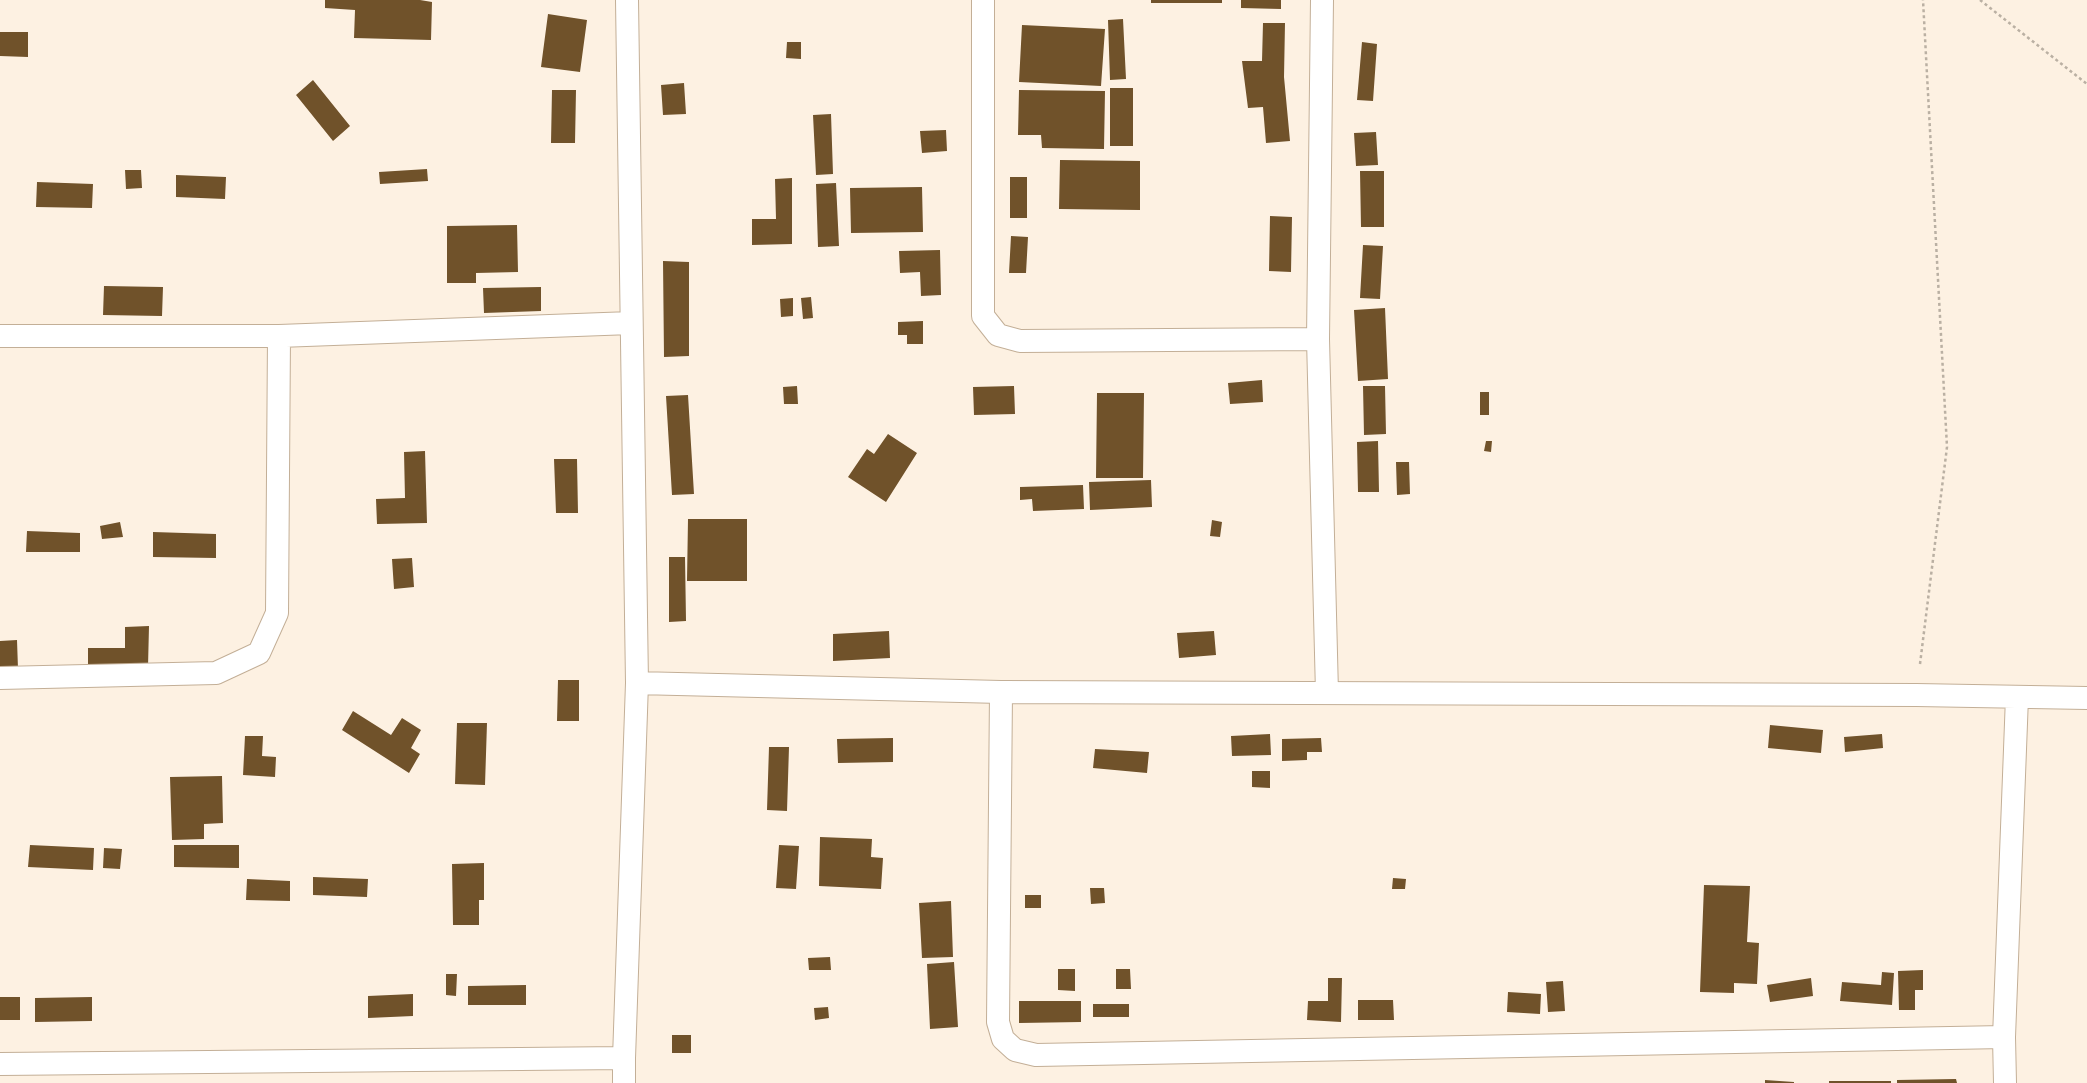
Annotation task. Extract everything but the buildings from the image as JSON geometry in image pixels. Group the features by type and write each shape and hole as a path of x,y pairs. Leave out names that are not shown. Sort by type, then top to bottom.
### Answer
{"street":[{"path":"624,1083 637,683 627,0"},
{"path":"983,0 983,316 998,335 1020,341 1318,339"},
{"path":"1322,0 1318,339 1327,693"},
{"path":"0,336 279,336 631,322"},
{"path":"0,678 216,673 259,653 277,613 279,336"},
{"path":"637,683 1001,692 1916,695 2017,698 2087,698"},
{"path":"1001,692 998,1022 1003,1039 1015,1050 1036,1055 2004,1037"},
{"path":"2005,1083 2004,1037 2017,698"},
{"path":"0,1064 624,1058"}],"path":[{"path":"1916,695 1947,447 1922,0"},
{"path":"1980,0 2087,84"}]}
